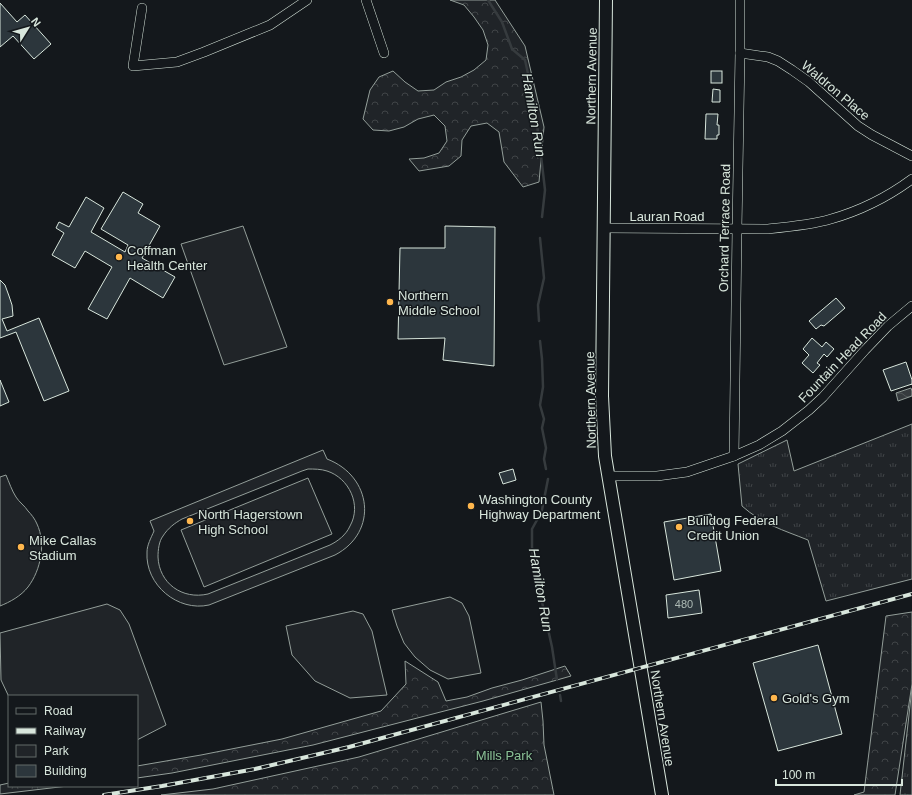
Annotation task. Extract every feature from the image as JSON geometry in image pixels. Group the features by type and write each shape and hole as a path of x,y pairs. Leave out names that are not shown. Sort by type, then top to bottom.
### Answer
{"main road":[{"name":"Northern Avenue","path":"606,0 602,396 605,456 662,795"}],"street":[{"path":"142,8 133,66 177,62 204,52 270,25 307,0"},
{"path":"366,0 384,53"},
{"name":"Orchard Terrace Road","path":"734,456 740,0"},
{"name":"Waldron Place","path":"740,53 768,57 783,64 809,82 858,126 912,156"},
{"name":"Lauran Road","path":"603,228 767,229 789,227 831,219 858,209 884,196 912,179"},
{"name":"Fountain Head Road","path":"608,476 657,476 688,472 734,456 759,445 809,410 823,397 888,326 912,306"}],"green space":[{"path":"450,0 495,0 525,46 544,127 539,182 523,187 504,162 499,132 487,123 471,126 462,140 461,156 449,166 419,171 409,159 424,158 439,153 447,141 445,126 434,115 418,119 404,127 389,131 373,130 363,119 370,90 379,77 393,71 418,91 434,90 446,82 461,77 474,70 486,60 488,45 483,30 464,5"},
{"path":"243,226 287,347 224,365 181,244"},
{"path":"912,424 912,579 826,601 808,540 781,530 757,518 742,506 738,464 787,440 794,471"},
{"path":"323,450 327,459 342,467 353,478 361,491 364,505 364,519 359,533 349,545 335,555 209,605 197,606 175,600 166,594 151,575 147,552 148,544 154,531 150,521","holes":["308,469 325,470 335,475 342,480 351,493 355,510 353,518 348,529 339,540 208,594 198,595 181,592 167,582 159,566 158,557 162,538 174,524 182,519"]},
{"name":"Mike Callas Stadium","path":"6,475 16,497 32,515 36,522 40,531 42,548 39,565 28,587 8,603 0,606 0,477"},
{"path":"308,478 332,534 204,587 181,530"},
{"path":"450,597 462,603 469,616 481,673 448,679 430,670 415,657 404,643 397,626 392,610"},
{"path":"107,604 120,610 129,624 166,725 138,739 138,695 8,695 1,680 0,633"},
{"path":"353,611 363,614 372,631 387,695 350,698 315,681 292,655 286,626"},
{"path":"912,612 912,684 895,795 854,795 864,792 886,616"},
{"path":"405,661 438,682 446,701 467,697 565,666 571,676 483,701 313,745 172,773 138,778 138,766 282,739 381,711 406,684"},
{"path":"912,688 912,795 900,795"},
{"name":"Mills Park","path":"541,702 544,745 554,795 161,795 213,789 359,757"},
{"path":"8,783 8,787 60,787 0,794 0,785"}],"water":[{"path":"911,388 912,396 898,401 896,393"}],"building":[{"path":"0,3 17,22 25,15 51,44 34,59 13,36 0,47"},
{"path":"711,71 722,71 722,83 711,83"},
{"path":"713,89 720,90 720,102 712,102"},
{"path":"706,114 718,114 717,125 719,125 719,135 717,135 717,139 705,139"},
{"name":"Coffman Health Center","path":"123,192 143,204 138,213 160,226 142,258 175,277 163,298 130,278 107,319 88,309 112,267 85,251 75,268 52,255 64,233 56,228 59,222 69,227 86,197 104,208 91,232 125,252 128,245 101,229"},
{"path":"445,226 495,227 494,366 443,360 445,338 398,339 400,248 445,248"},
{"path":"0,280 5,285 12,305 13,316 2,319 7,331 39,318 69,391 44,401 16,332 0,338"},
{"path":"836,298 845,308 824,326 821,325 816,329 809,321"},
{"path":"812,338 822,347 826,342 834,349 827,357 824,354 817,363 820,365 813,373 802,363 809,355 803,349"},
{"path":"906,362 912,384 891,391 883,370"},
{"path":"0,380 9,402 0,406"},
{"path":"513,469 516,480 503,484 499,473"},
{"path":"711,514 721,571 674,580 664,522"},
{"path":"699,590 702,613 668,618 666,595"},
{"path":"818,645 842,734 778,751 753,663"}],"waterway":[{"name":"Hamilton Run","path":"488,0 502,22 512,49 525,60 534,101 545,190 542,217"},
{"name":"Hamilton Run","path":"539,321 538,305 544,278 540,238"},
{"name":"Hamilton Run","path":"540,341 543,387 540,405 544,419 542,428 546,448 544,459 546,469"},
{"name":"Hamilton Run","path":"548,479 542,510 532,529 532,547 534,566 552,647 557,680"},
{"name":"Hamilton Run","path":"560,695 561,701"}],"railway":[{"path":"104,795 255,769 349,747 912,594"}],"place":[{"name":"Coffman Health Center","path":"119,257"},
{"name":"Northern Middle School","path":"390,302"},
{"name":"Washington County Highway Department","path":"471,506"},
{"name":"North Hagerstown High School","path":"190,521"},
{"name":"Bulldog Federal Credit Union","path":"679,527"},
{"name":"Mike Callas Stadium","path":"21,547"},
{"name":"Gold's Gym","path":"774,698"}]}
